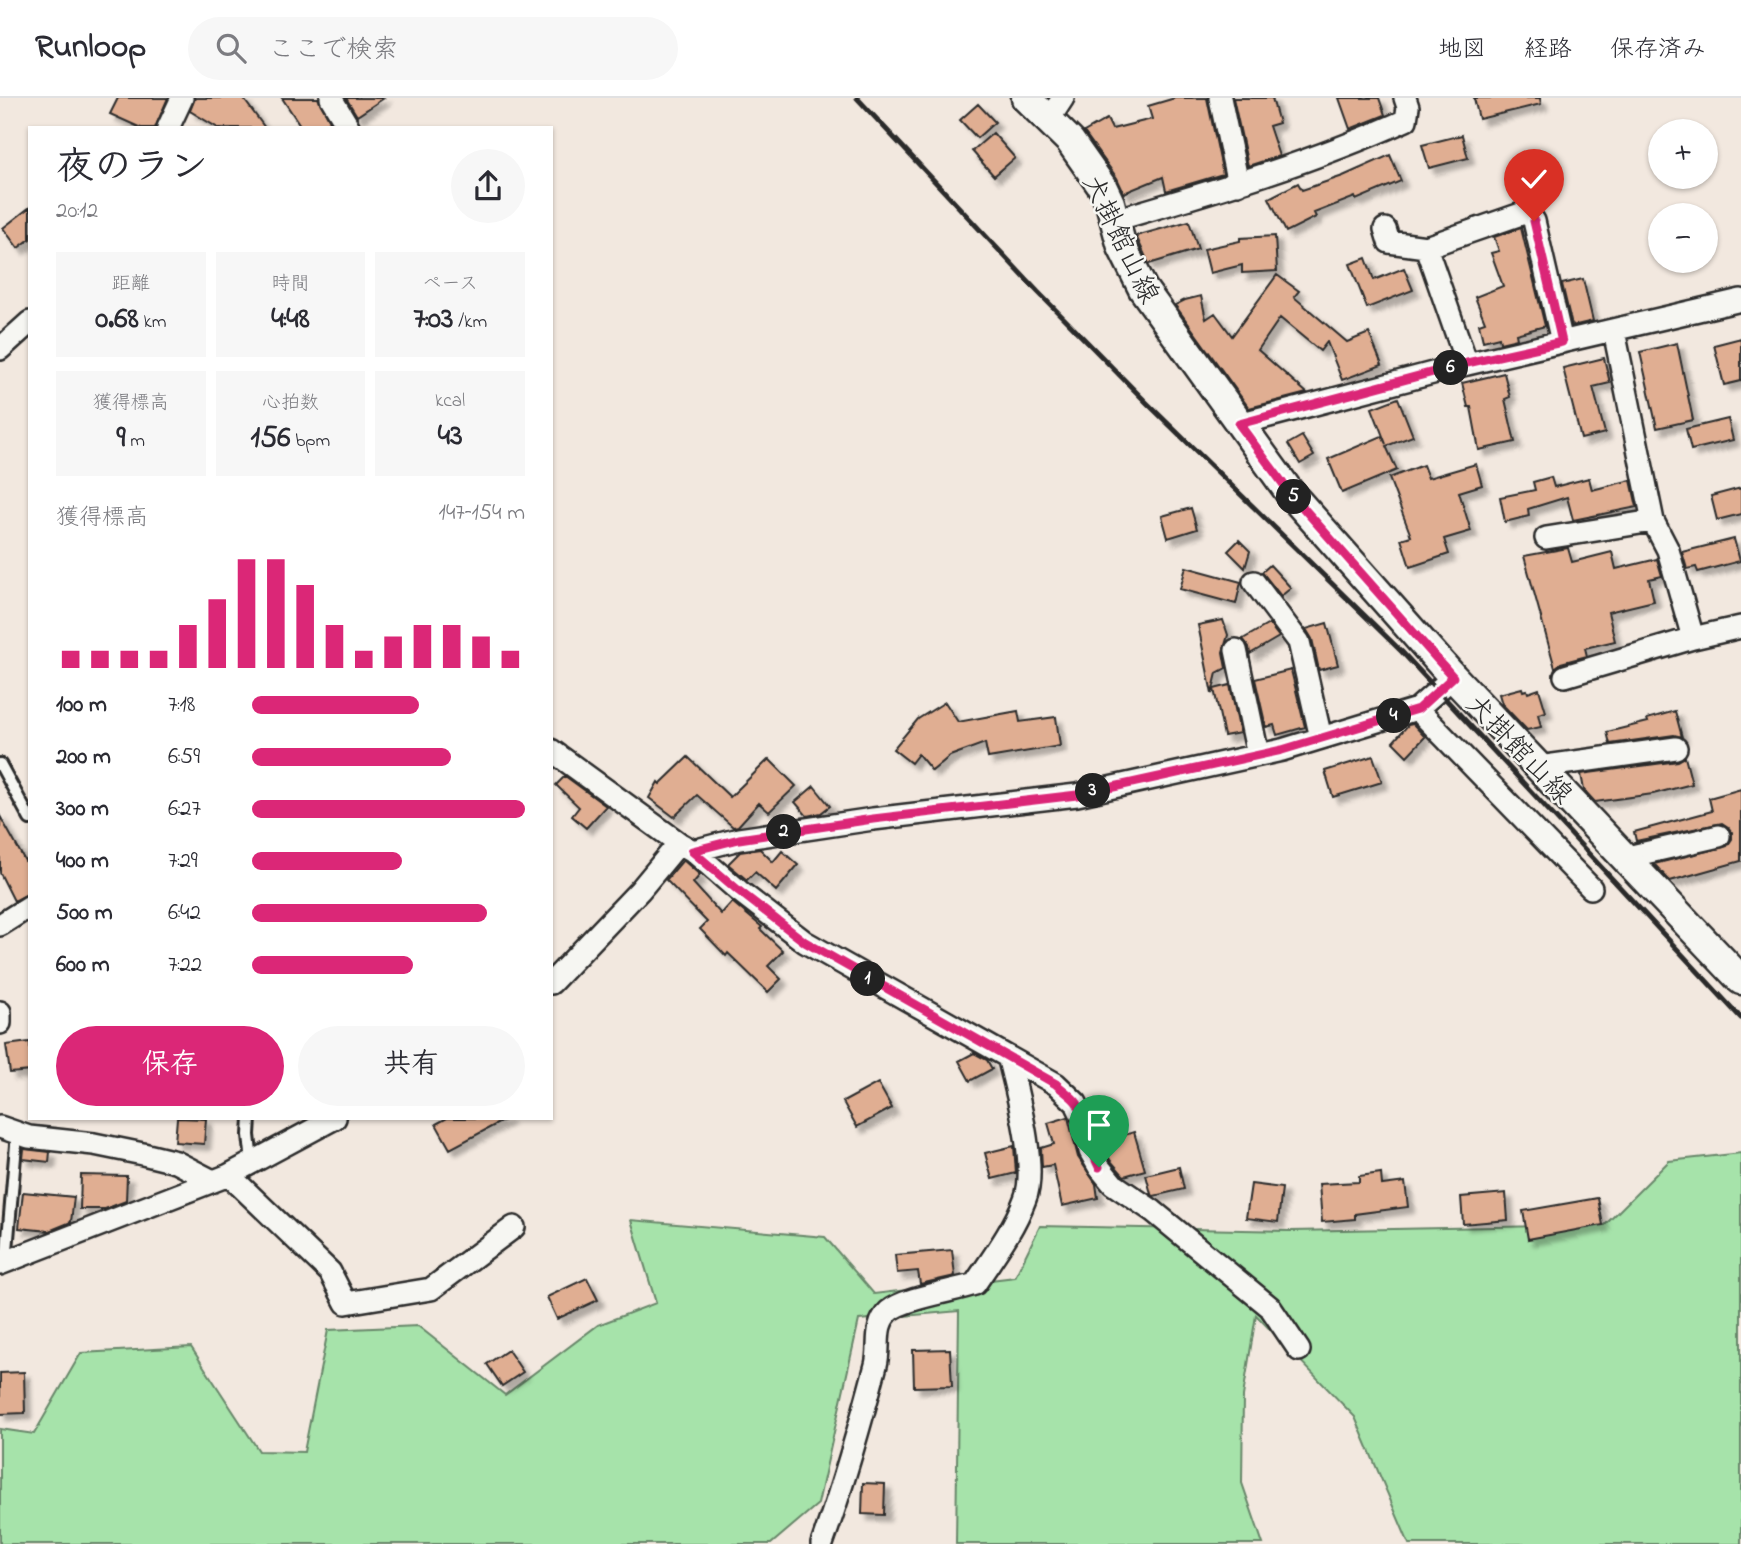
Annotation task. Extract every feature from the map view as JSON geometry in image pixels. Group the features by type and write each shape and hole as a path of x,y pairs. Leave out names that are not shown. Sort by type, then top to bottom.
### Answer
{"main road":[{"name":"犬掛館山線","path":"1026,98 1056,110 1070,141 1103,188 1122,247 1143,289 1290,493 1453,677 1741,980"}],"street":[{"path":"169,126 182,98"},
{"path":"331,98 348,126"},
{"path":"1220,98 1238,184"},
{"path":"1115,220 1238,184 1329,153 1406,120 1408,107 1405,98"},
{"path":"1385,229 1389,242 1426,247 1521,214 1530,214 1534,221 1562,342"},
{"path":"1426,247 1467,363"},
{"path":"1239,424 1467,363 1741,300"},
{"path":"0,349 28,324"},
{"path":"1614,331 1653,521 1668,550 1693,638"},
{"path":"1546,538 1653,521"},
{"path":"1254,582 1299,642 1321,738"},
{"path":"1565,676 1693,638 1741,627"},
{"path":"1236,650 1258,755"},
{"path":"553,981 640,890 686,847 873,819 1077,795 1258,755 1418,709 1453,677"},
{"path":"1418,709 1591,888"},
{"path":"1539,767 1676,748"},
{"path":"553,751 686,847 805,942 1009,1060 1056,1084 1076,1103 1084,1120 1090,1151 1113,1184 1153,1211 1270,1307 1299,1350"},
{"path":"1623,858 1719,836"},
{"path":"0,925 28,907"},
{"path":"0,1012 0,1023"},
{"path":"822,1544 850,1465 879,1354 878,1329 889,1311 903,1303 975,1284 1026,1198 1030,1175 1019,1101 1009,1060"},
{"path":"3,1263 221,1178 331,1120"},
{"path":"8,1130 29,1137 94,1144 143,1154 221,1178 330,1272 346,1303 431,1289 514,1227"}],"lane":[{"path":"0,764 28,815"},
{"path":"250,1120 252,1162"},
{"path":"3,1263 8,1130"}],"green space":[{"path":"1741,1153 1741,1544 1409,1544 1355,1417 1256,1315 1243,1396 1242,1483 1263,1544 956,1544 959,1311 859,1320 818,1504 771,1544 0,1544 0,1429 34,1434 81,1353 191,1347 259,1451 304,1452 328,1330 418,1326 505,1395 598,1325 656,1303 631,1220 825,1237 874,1294 1015,1277 1040,1226 1291,1231 1605,1225 1669,1161"}],"building":[{"path":"118,98 168,98 156,126 137,126 110,114"},
{"path":"195,98 243,98 264,126 215,126 190,111"},
{"path":"282,98 318,98 330,121 323,126 301,126"},
{"path":"346,98 384,98 357,116"},
{"path":"1175,98 1207,98 1223,174 1166,191 1163,177 1124,193 1117,178 1084,132 1107,119 1112,129 1152,119 1148,106"},
{"path":"1233,98 1272,98 1279,123 1269,126 1279,156 1248,166"},
{"path":"1339,98 1379,98 1385,115 1350,129"},
{"path":"1474,98 1540,98 1541,104 1479,119"},
{"path":"978,104 995,122 977,138 960,120"},
{"path":"993,133 1015,158 994,176 972,151"},
{"path":"1462,135 1468,158 1429,168 1422,145"},
{"path":"1390,155 1401,181 1356,200 1355,197 1314,213 1316,217 1286,232 1269,198 1298,183 1302,190 1343,176"},
{"path":"1536,160 1544,186 1513,195 1506,169"},
{"path":"28,209 28,240 18,248 3,228"},
{"path":"1189,221 1198,249 1149,264 1136,236"},
{"path":"1521,228 1545,326 1516,334 1517,339 1500,343 1499,337 1483,341 1479,324 1485,322 1475,297 1503,286 1491,253 1499,251 1494,237"},
{"path":"1275,236 1277,271 1242,273 1242,265 1210,273 1204,249 1240,241 1240,238"},
{"path":"1366,258 1374,280 1404,268 1413,290 1367,308 1350,264"},
{"path":"1277,275 1299,291 1294,297 1347,342 1369,333 1382,365 1342,380 1327,342 1320,351 1280,318 1258,350 1307,393 1249,408 1175,305 1201,296 1206,319 1215,313 1232,336"},
{"path":"1583,279 1593,321 1572,326 1562,284"},
{"path":"1741,338 1741,381 1724,385 1714,345"},
{"path":"1677,343 1693,420 1657,428 1640,352"},
{"path":"1604,358 1610,383 1593,387 1605,433 1581,439 1563,368"},
{"path":"1504,373 1510,397 1505,399 1515,442 1479,450 1471,407 1468,407 1462,383"},
{"path":"1398,398 1413,436 1386,446 1397,470 1342,493 1328,459 1382,436 1386,444 1372,408"},
{"path":"1728,419 1733,440 1691,450 1686,429"},
{"path":"1302,436 1314,456 1300,464 1288,444"},
{"path":"1476,464 1482,485 1459,492 1471,531 1444,539 1449,554 1410,567 1401,539 1411,536 1389,478 1423,465 1428,478"},
{"path":"1551,477 1554,487 1589,478 1592,490 1631,480 1637,507 1573,520 1567,497 1528,509 1529,516 1505,522 1500,497 1535,490 1533,482"},
{"path":"1741,488 1741,514 1717,520 1711,496"},
{"path":"1191,508 1197,529 1168,538 1162,516"},
{"path":"1734,539 1740,561 1698,572 1696,567 1687,569 1682,552"},
{"path":"1239,540 1250,551 1245,568 1228,551"},
{"path":"1568,548 1572,562 1612,552 1616,569 1657,559 1662,576 1649,579 1654,601 1608,612 1615,641 1585,648 1587,656 1561,663 1555,668 1524,556"},
{"path":"1270,565 1291,588 1281,596 1262,572"},
{"path":"1186,567 1241,582 1236,604 1180,589"},
{"path":"1223,620 1228,635 1223,652 1226,668 1217,673 1212,694 1198,625"},
{"path":"1327,623 1338,665 1319,670 1312,639 1306,629"},
{"path":"1269,624 1279,637 1250,654 1243,639"},
{"path":"1291,670 1305,727 1277,735 1274,725 1266,727 1255,679"},
{"path":"1230,685 1240,733 1224,736 1214,689"},
{"path":"1522,688 1528,693 1539,689 1546,712 1538,714 1541,727 1527,730 1502,704 1499,694"},
{"path":"945,702 958,722 1018,711 1020,722 1056,717 1060,746 988,758 985,743 950,756 932,771 918,754 911,763 893,749 918,719"},
{"path":"1675,711 1682,737 1674,735 1610,744 1607,732 1648,722 1647,719"},
{"path":"1413,724 1425,737 1407,756 1393,742 1408,725"},
{"path":"1373,756 1382,782 1333,797 1325,771"},
{"path":"688,757 730,797 769,759 796,786 769,812 759,803 738,826 733,827 697,795 674,817 649,798 658,782 660,784"},
{"path":"1685,757 1692,784 1653,794 1595,802 1584,790 1581,774 1678,761"},
{"path":"565,776 606,806 586,828 572,816 579,807 556,785"},
{"path":"814,786 830,806 821,813 807,816 795,802"},
{"path":"1741,789 1741,861 1670,881 1654,864 1727,846 1732,839 1732,832 1722,823 1636,841 1634,832 1712,811 1709,798"},
{"path":"0,816 25,861 28,860 28,894 14,901 0,873"},
{"path":"760,849 773,862 782,851 798,865 776,891 755,872 747,880 728,864 740,852"},
{"path":"683,860 700,875 693,883 721,914 732,902 762,927 760,929 783,951 768,966 781,979 768,992 728,953 726,956 700,929 707,922 666,880"},
{"path":"28,1042 28,1071 10,1073 6,1045"},
{"path":"974,1053 987,1060 992,1069 970,1081 959,1061"},
{"path":"878,1083 892,1108 857,1127 843,1102"},
{"path":"1068,1117 1078,1157 1096,1184 1098,1198 1062,1206 1053,1165 1042,1167 1041,1148 1054,1144 1048,1123"},
{"path":"177,1120 206,1120 204,1144 175,1142"},
{"path":"443,1120 504,1120 450,1149 436,1124"},
{"path":"1134,1132 1145,1170 1124,1176 1110,1160 1102,1142"},
{"path":"1014,1146 1016,1173 992,1179 985,1153"},
{"path":"24,1149 50,1152 49,1162 23,1159"},
{"path":"1179,1167 1184,1189 1154,1196 1151,1194 1146,1175"},
{"path":"1381,1173 1382,1185 1405,1182 1408,1207 1355,1214 1355,1219 1322,1222 1319,1184 1359,1182 1359,1176"},
{"path":"81,1175 127,1176 126,1201 105,1209 80,1209"},
{"path":"1251,1184 1282,1188 1278,1222 1246,1218"},
{"path":"23,1192 74,1197 71,1222 49,1231 19,1228"},
{"path":"1506,1193 1508,1220 1463,1224 1461,1197"},
{"path":"1598,1198 1603,1225 1528,1239 1523,1211"},
{"path":"952,1250 955,1276 920,1284 918,1271 897,1273 895,1255"},
{"path":"587,1278 598,1300 557,1319 547,1297"},
{"path":"950,1349 952,1386 914,1387 913,1350"},
{"path":"508,1350 523,1372 502,1386 487,1364"},
{"path":"24,1372 25,1413 0,1414 0,1373"},
{"path":"863,1483 885,1484 884,1515 862,1514"}],"railway":[{"path":"857,98 1038,292 1147,403 1402,652 1741,1018"}],"route":[{"path":"1099,1167 1090,1151 1084,1120 1076,1103 1056,1084 1009,1060 805,942 692,851 739,839 873,819 1077,795 1282,750 1418,709 1453,677 1290,493 1239,424 1467,363 1562,342 1534,221"}]}
